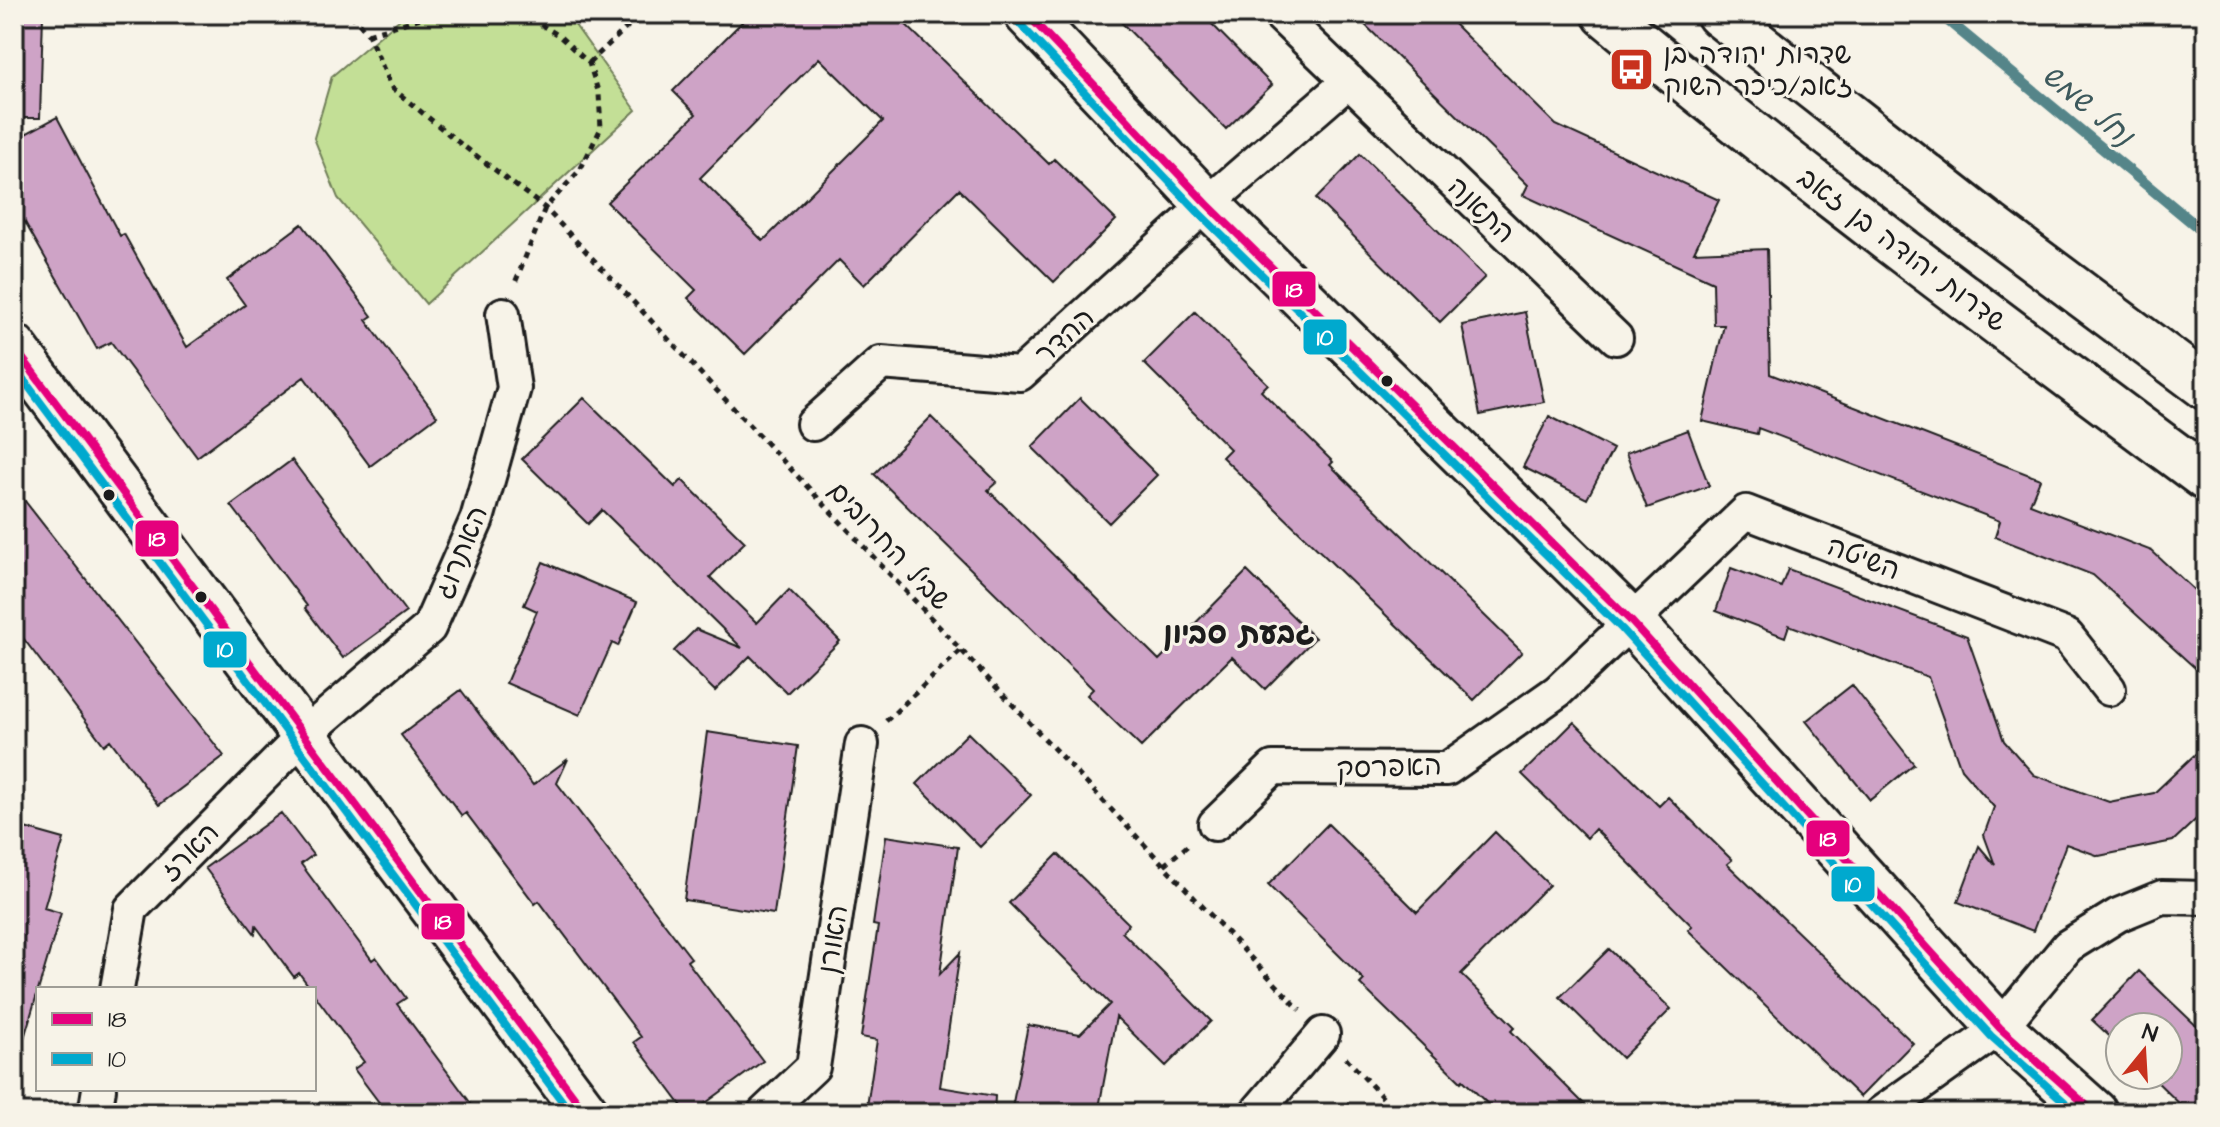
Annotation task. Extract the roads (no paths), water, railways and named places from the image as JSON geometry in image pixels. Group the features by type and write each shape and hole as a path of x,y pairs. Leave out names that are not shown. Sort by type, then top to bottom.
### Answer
{"street":[{"path":"1027,14 1207,204 1631,621 2000,1028 2095,1113"},
{"name":"התאנה","path":"1279,14 1616,338"},
{"name":"שדרות יהודה בן זאב","path":"1605,14 1703,96 1946,284 2206,478"},
{"path":"1719,14 1977,216 2206,387"},
{"path":"1207,204 1349,81"},
{"name":"ההדר","path":"813,424 881,363 1020,374 1207,204"},
{"name":"האתרוג","path":"304,735 429,628 477,519 514,388 503,314"},
{"path":"14,347 586,1113"},
{"name":"השיטה","path":"1631,621 1746,512 2067,636 2109,689"},
{"name":"האפרסק","path":"1215,824 1273,768 1447,769 1558,691 1631,621"},
{"name":"הארז","path":"117,987 131,909 304,735"},
{"name":"האורן","path":"764,1113 813,1067 862,744"},
{"path":"1881,1113 2000,1028 2068,946 2118,915 2162,897 2206,898"},
{"path":"1256,1113 1323,1034"},
{"path":"95,1113 99,1091"}],"waterway":[{"name":"נחל שמש","path":"1940,14 2206,234"}],"place":[{"name":"שדרות יהודה בן זאב/כיכר השוק","path":"1632,69"}],"district":[{"name":"גבעת סביון","path":"1239,633"}]}
